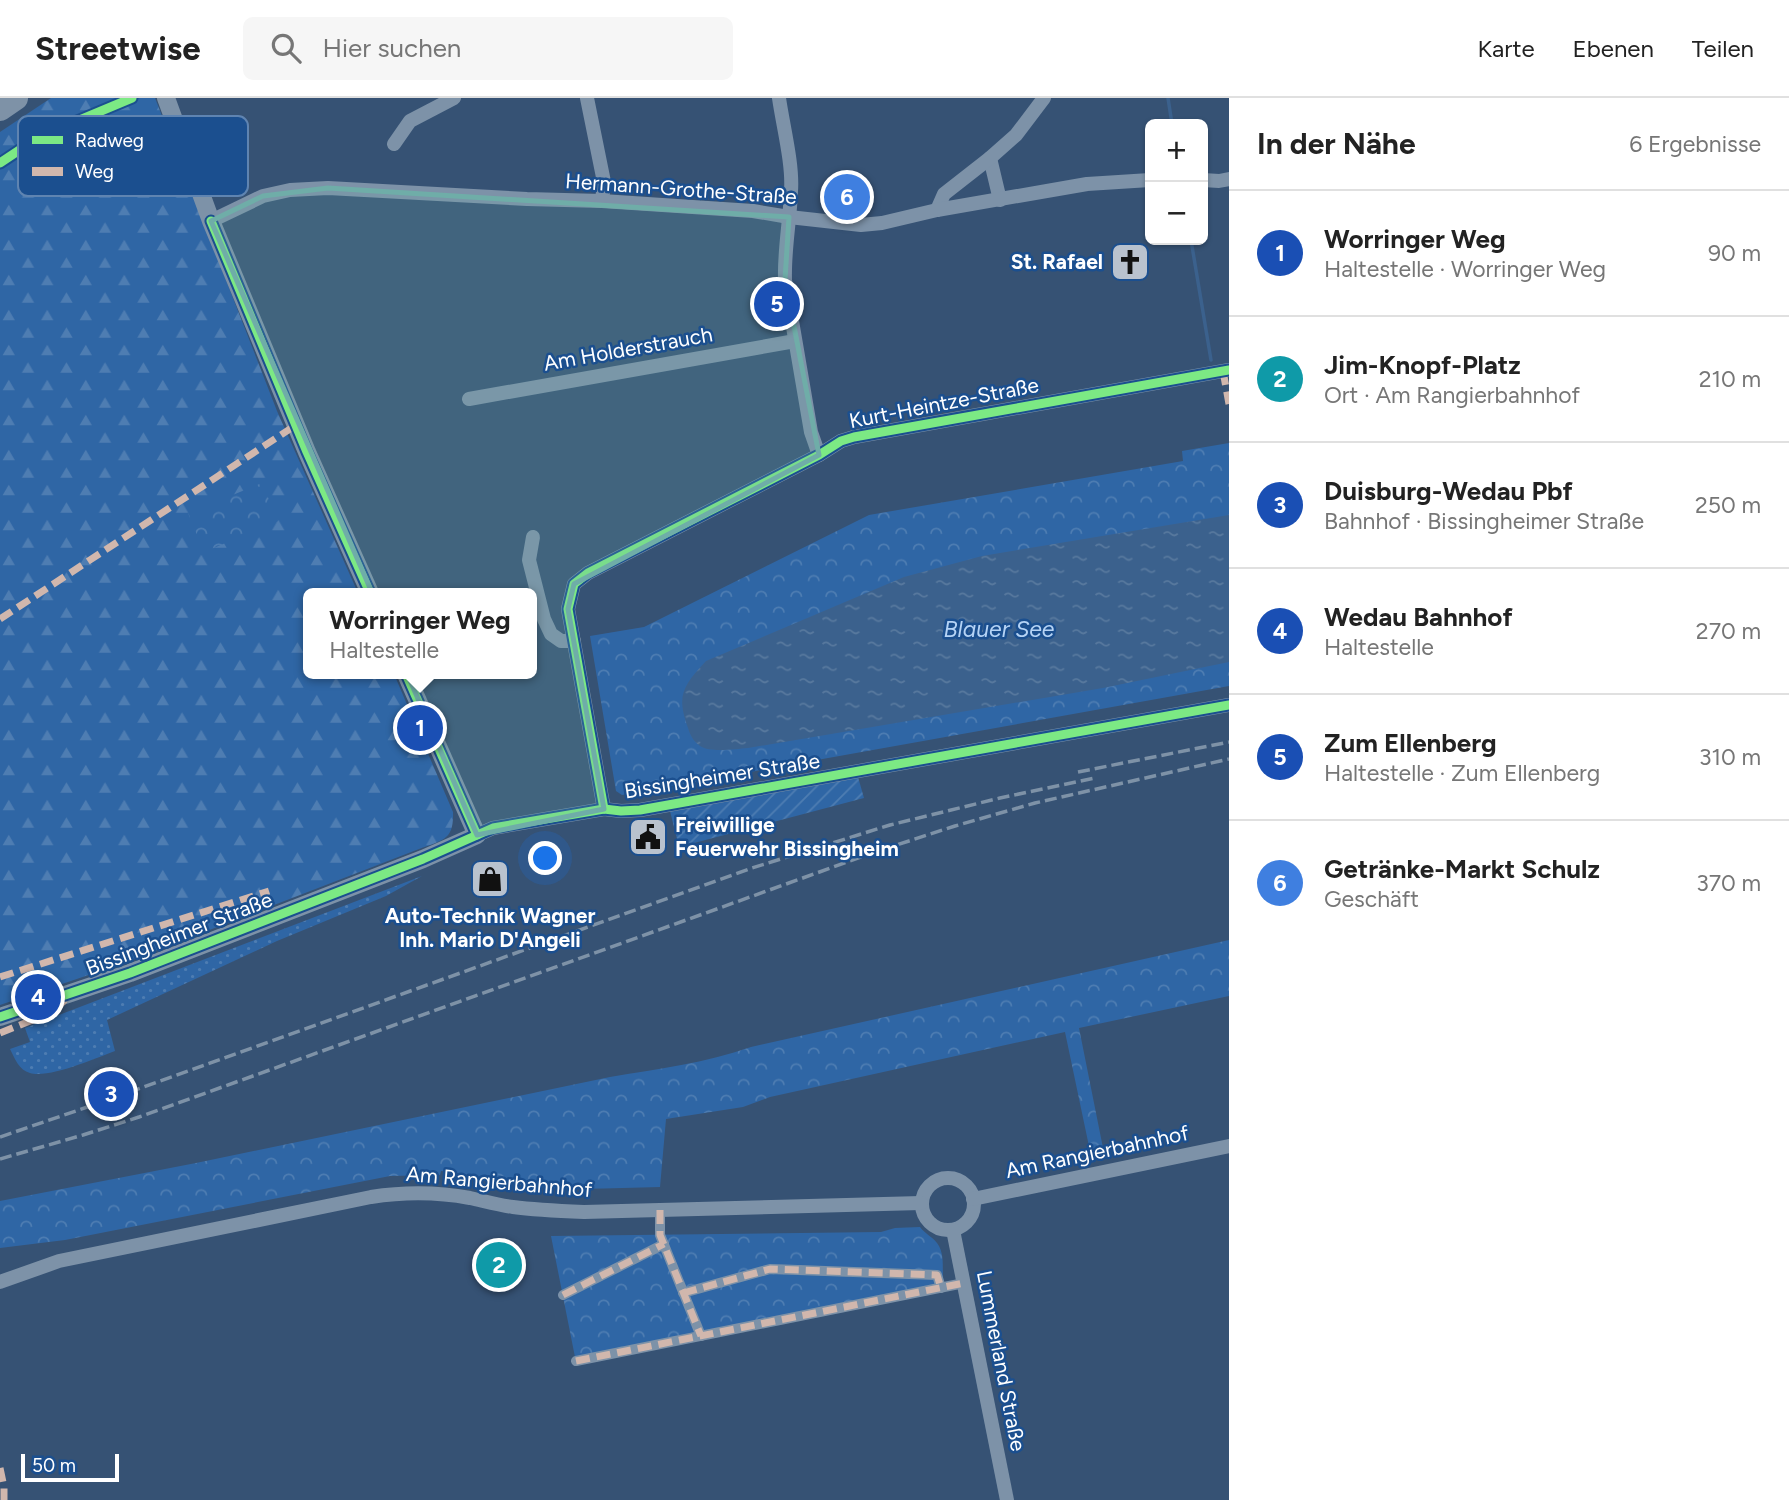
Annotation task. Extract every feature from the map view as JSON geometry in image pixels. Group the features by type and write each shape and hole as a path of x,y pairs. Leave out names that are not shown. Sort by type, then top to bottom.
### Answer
{"highway":[{"path":"0,109 16,98"}],"street":[{"path":"166,98 173,116"},
{"path":"394,144 410,121 454,98"},
{"path":"587,98 604,183 602,201"},
{"path":"779,98 792,189 784,259 785,280 811,432 820,455"},
{"path":"937,210 944,194 1016,135 1044,98"},
{"path":"990,158 1000,200"},
{"path":"1208,180 1229,179"},
{"name":"Hermann-Grothe-Straße","path":"211,220 264,196 300,189 341,189 753,211 861,225 1087,184 1145,180"},
{"path":"202,196 307,452 368,588"},
{"name":"Am Holderstrauch","path":"469,399 795,341"},
{"name":"Kurt-Heintze-Straße","path":"574,641 568,609 574,584 588,573 820,455 841,441 1229,370"},
{"path":"533,537 529,560 536,588"},
{"path":"537,591 551,634 561,640 574,641 604,809"},
{"path":"408,679 477,835"},
{"name":"Bissingheimer Straße","path":"0,1017 142,968 423,859 493,828 604,809 640,810 1229,705"},
{"name":"Am Rangierbahnhof","path":"973,1199 1229,1146"},
{"path":"942,1179 962,1182 973,1199 970,1219 960,1228 940,1230 924,1217 921,1203 925,1190 942,1179"},
{"name":"Am Rangierbahnhof","path":"0,1282 59,1261 397,1193 467,1197 509,1207 584,1212 921,1203"},
{"path":"660,1210 660,1235 701,1336"},
{"name":"Lummerland Straße","path":"953,1230 1007,1500"},
{"path":"563,1295 664,1244"},
{"path":"683,1293 770,1269 937,1275 941,1288"},
{"path":"576,1361 964,1283"}],"highlighted area":[{"path":"328,188 789,217 785,280 819,455 574,584 568,609 604,809 477,835 211,221 263,196"}],"green space":[{"path":"51,98 155,98 162,116 24,116"},
{"path":"18,120 18,196 193,196 277,411 356,588 303,588 303,679 396,679 453,812 453,822 449,834 434,844 124,963 0,1005 0,132"},
{"path":"1229,443 1229,686 622,795 616,791 590,636 644,627 869,515 1183,461 1182,451"},
{"path":"262,483 278,521 204,552 188,513"},
{"path":"858,777 864,798 679,847 670,811"},
{"path":"422,876 386,896 277,941 107,1020 115,1051 72,1067 38,1074 23,1069 10,1049 30,1042 25,1028"},
{"path":"1229,940 1229,996 1079,1028 1103,1148 1090,1151 1065,1032 770,1097 743,1107 666,1119 660,1187 544,1188 441,1171 440,1175 390,1176 65,1240 0,1248 0,1201 699,1061"},
{"path":"920,1227 940,1248 944,1283 575,1357 551,1236 881,1232 895,1228"}],"water":[{"name":"Blauer See","path":"1229,515 1229,662 1103,688 748,748 705,748 696,742 690,733 684,717 682,699 687,684 706,661 904,577 982,556"}],"waterway":[{"path":"1168,98 1171,119"},
{"path":"1192,245 1211,360"}],"railway":[{"path":"1078,772 1229,742"},
{"path":"0,1159 139,1117 875,852 1035,803 1229,759"},
{"path":"0,1137 752,868 890,825 1095,778"}],"marked path":[{"path":"1223,371 1229,404"},
{"path":"0,619 296,425"},
{"path":"0,977 269,891"},
{"path":"0,1033 52,1012 65,1000"},
{"path":"660,1210 660,1235 701,1336"},
{"path":"563,1295 664,1244"},
{"path":"683,1293 770,1269 937,1275 941,1288"},
{"path":"576,1361 964,1283"},
{"path":"0,1468 4,1500"}],"cycle path":[{"path":"89,116 132,98"},
{"path":"0,163 18,151"},
{"path":"211,221 307,452 368,588"},
{"path":"604,809 568,609 574,584 588,573 819,455 841,441 1229,370"},
{"path":"408,679 477,835"},
{"path":"0,1017 130,973 423,859 493,828 604,809 640,810 1229,705"}],"place":[{"name":"Getränke-Markt Schulz","path":"847,197"},
{"name":"St. Rafael","path":"1130,262"},
{"name":"Zum Ellenberg","path":"777,304"},
{"name":"Worringer Weg","path":"420,728"},
{"name":"Freiwillige Feuerwehr Bissingheim","path":"648,837"},
{"name":"Auto-Technik Wagner Inh. Mario D'Angeli","path":"490,879"},
{"name":"Wedau Bahnhof","path":"38,997"},
{"name":"Duisburg-Wedau Pbf","path":"111,1094"},
{"name":"Jim-Knopf-Platz","path":"499,1265"}]}
